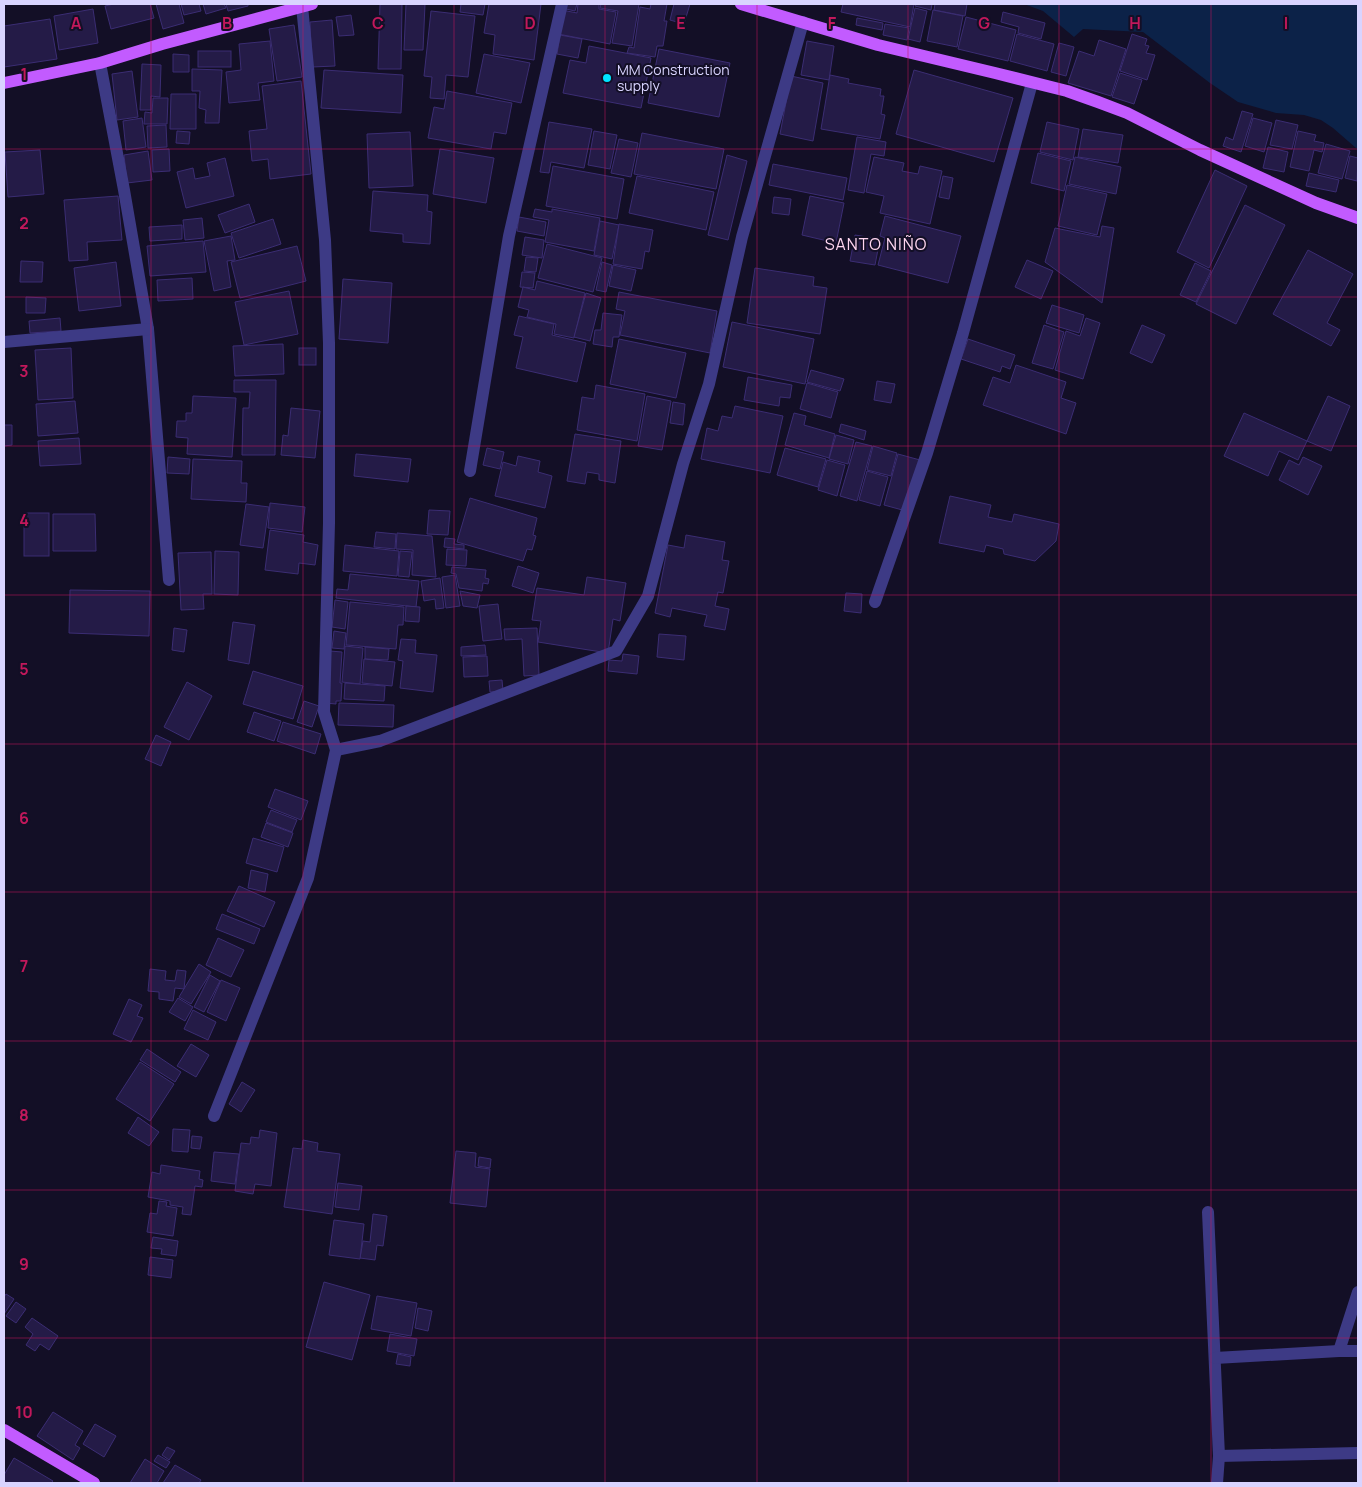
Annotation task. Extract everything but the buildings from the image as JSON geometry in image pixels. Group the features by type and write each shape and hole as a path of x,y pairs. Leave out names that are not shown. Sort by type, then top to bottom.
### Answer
{"main road":[{"path":"741,4 878,46 1067,92 1127,113 1200,150 1316,203 1358,218"},
{"path":"4,83 100,63 162,44 307,5"},
{"path":"4,1430 94,1483"}],"street":[{"path":"470,471 509,236 562,4"},
{"path":"214,1116 308,878 336,750 324,712 329,343 325,240 307,5"},
{"path":"336,750 380,741 616,651 648,596 683,464 709,384 742,237 803,22"},
{"path":"100,63 128,208 148,329 169,580"},
{"path":"875,602 933,435 1032,83"},
{"path":"4,342 148,329"},
{"path":"1208,1212 1219,1456 1217,1483"},
{"path":"1339,1350 1358,1292"},
{"path":"1215,1358 1339,1350 1358,1351"},
{"path":"1219,1456 1358,1453"}],"water":[{"path":"1024,4 1358,4 1358,148 1321,120 1304,115 1276,113 1238,102 1143,32 1083,29 1074,37 1043,11"}],"place":[{"name":"MM Construction supply","path":"607,78"}],"district":[{"name":"SANTO NIÑO","path":"876,244"}]}
